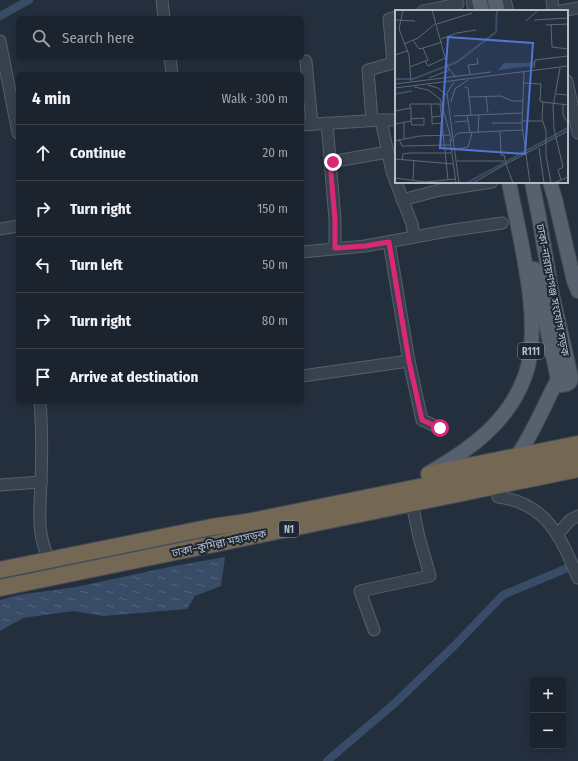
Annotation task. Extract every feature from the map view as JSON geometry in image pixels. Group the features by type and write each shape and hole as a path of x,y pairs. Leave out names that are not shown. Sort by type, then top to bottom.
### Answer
{"highway":[{"path":"212,527 251,512 578,444"},
{"name":"ঢাকা–কুমিল্লা মহাসড়ক","path":"0,570 578,455"},
{"name":"ঢাকা–কুমিল্লা মহাসড়ক","path":"0,588 578,469"},
{"path":"220,543 279,540 578,480"}],"main road":[{"path":"479,0 482,10"},
{"path":"495,0 498,10"},
{"name":"R111","path":"424,475 464,452 494,426 514,400 526,376 531,346 531,313 526,266 509,183"},
{"name":"ঢাকা-নারায়ণগঞ্জ সংযোগ সড়ক","path":"517,183 524,221 560,360 571,377 570,382 561,385 558,379 531,435 517,456"},
{"name":"ঢাকা-নারায়ণগঞ্জ সংযোগ সড়ক","path":"532,183 552,294 560,360"},
{"path":"550,183 574,281 578,291"},
{"name":"R111","path":"560,360 578,375"}],"street":[{"path":"162,0 164,16"},
{"path":"472,0 474,10"},
{"path":"506,0 508,10"},
{"path":"552,0 554,10"},
{"path":"428,10 458,4"},
{"path":"567,10 578,8"},
{"path":"395,17 390,19 393,63 368,70 377,120 388,152 395,180"},
{"path":"0,41 16,123"},
{"path":"170,60 172,72"},
{"path":"306,61 307,125 395,120"},
{"path":"568,82 578,81"},
{"path":"568,89 574,130"},
{"path":"327,123 335,220 335,248"},
{"path":"330,162 388,152"},
{"path":"396,183 412,224 414,237"},
{"path":"402,200 440,190 486,183"},
{"path":"304,252 365,246 502,223"},
{"path":"0,229 16,226"},
{"path":"389,242 409,361 422,420 440,428"},
{"path":"304,376 409,361"},
{"path":"40,404 41,482 39,514 41,534 45,551 50,560"},
{"path":"0,485 41,482"},
{"path":"498,497 514,500 527,506 554,528 565,546 578,578"},
{"path":"374,630 360,591 430,576 414,513"},
{"path":"558,534 570,520 578,516"}],"water":[{"path":"225,557 221,586 195,596 187,609 103,616 73,611 23,618 0,631 0,600 18,595 76,587 169,567"}],"waterway":[{"path":"0,16 29,0"},
{"path":"327,761 395,703 454,646 503,595 577,564"}],"route":[{"path":"333,162 330,162 335,220 335,248 365,246 389,242 409,361 422,420 440,428"}]}
